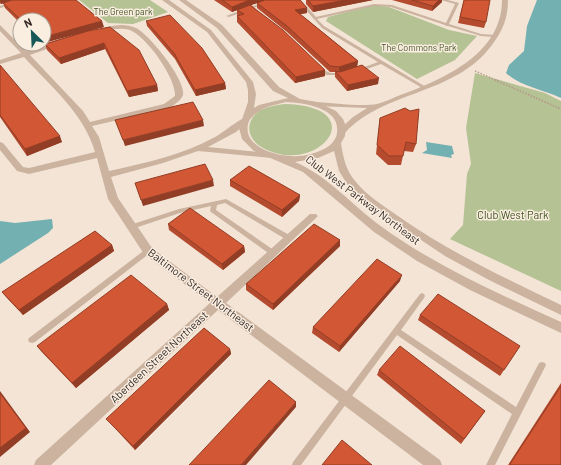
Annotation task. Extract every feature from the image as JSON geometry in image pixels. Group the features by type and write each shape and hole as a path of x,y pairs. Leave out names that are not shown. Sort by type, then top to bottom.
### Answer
{"street":[{"path":"165,0 209,31 249,82 252,89 254,102 242,129 246,139 254,149 274,157"},
{"path":"182,0 203,12 222,28 275,87 298,100"},
{"path":"199,149 274,157 307,158 319,155 337,143 342,131 349,122 376,106 424,88 467,66 495,36 504,19 506,0"},
{"name":"Baltimore Street Northeast","path":"0,27 80,113 88,125 95,137 113,199 148,251 435,465"},
{"path":"88,34 114,27 124,27 138,32 163,60 179,90 179,96 175,101 167,106 88,125"},
{"path":"0,62 66,41"},
{"path":"105,175 199,149 231,133 247,117 264,105 286,100 298,100 316,104 376,106"},
{"path":"316,104 335,115 340,123 342,131"},
{"name":"Club West Parkway Northeast","path":"337,143 339,161 350,181 377,206 411,230 459,259 561,310"},
{"path":"0,145 20,169 29,171 100,154"},
{"name":"Club West Parkway Northeast","path":"274,157 306,170 378,229 421,258 474,287 561,328"},
{"name":"Aberdeen Street Northeast","path":"41,465 313,216"}],"lane":[{"path":"0,7 24,0"},
{"path":"228,16 273,0"},
{"path":"443,0 457,4 447,25"},
{"path":"300,1 307,1"},
{"path":"300,1 323,27 424,88"},
{"path":"315,18 374,5 400,8 447,25 481,35 495,36"},
{"path":"252,8 256,11"},
{"path":"354,71 381,62"},
{"path":"316,64 328,74 347,73"},
{"path":"132,227 166,214 226,201 289,238"},
{"path":"214,203 213,211 273,253"},
{"path":"32,340 148,251"},
{"path":"296,465 346,400 422,296"},
{"path":"397,331 517,412"},
{"path":"490,465 542,365"}],"path":[{"path":"472,70 561,109"}],"green space":[{"name":"The Green park","path":"79,0 150,0 168,12 133,24 108,23"},
{"name":"The Commons Park","path":"374,5 389,7 449,30 477,36 455,60 417,79 326,21 328,17"},
{"name":"Club West Park","path":"475,73 545,93 561,101 561,291 450,239 463,225 467,174 471,164 466,128"},
{"path":"285,104 312,108 327,116 332,127 328,138 318,148 303,154 284,155 263,148 253,140 249,129 252,119 256,114 261,110"}],"water":[{"path":"537,0 561,0 561,98 525,85 506,73 509,65 524,51 527,26"},
{"path":"426,142 452,146 454,154 451,155 452,158 422,153 427,150"},
{"path":"52,219 53,228 48,233 0,264 0,221 15,223"}],"building":[{"path":"12,0 76,0 102,21 52,35 52,12 13,12 3,3"},
{"path":"222,0 250,0 232,7"},
{"path":"265,0 300,0 307,8 295,10 358,61 339,67 330,66 287,26 257,3"},
{"path":"308,0 346,0 313,6"},
{"path":"412,0 439,0 433,6"},
{"path":"464,0 490,0 486,22 460,17"},
{"path":"250,5 283,30 325,70 296,77 237,16 244,14 237,10"},
{"path":"170,15 202,48 225,83 195,90 174,53 146,21"},
{"path":"110,27 139,50 157,85 127,91 104,43 59,58 52,51 52,42 88,31"},
{"path":"0,65 60,136 25,149 0,115"},
{"path":"362,65 379,78 348,85 335,71 340,72"},
{"path":"193,102 203,120 123,140 115,120"},
{"path":"405,108 410,111 419,109 416,144 406,142 403,156 389,156 377,145 380,118"},
{"path":"205,164 213,180 141,200 135,183"},
{"path":"249,166 300,195 282,210 230,180"},
{"path":"190,208 244,246 222,264 168,224"},
{"path":"314,224 340,240 273,304 246,284"},
{"path":"95,231 112,245 19,310 2,292"},
{"path":"377,259 402,275 340,346 313,327"},
{"path":"131,275 167,304 72,383 37,346"},
{"path":"438,294 520,346 504,370 420,315"},
{"path":"204,328 230,349 133,446 106,419"},
{"path":"400,346 485,411 464,439 379,370"},
{"path":"269,380 296,402 241,465 189,465"},
{"path":"561,386 561,465 510,464"},
{"path":"0,393 26,428 0,448"},
{"path":"342,440 372,465 322,465"}]}
